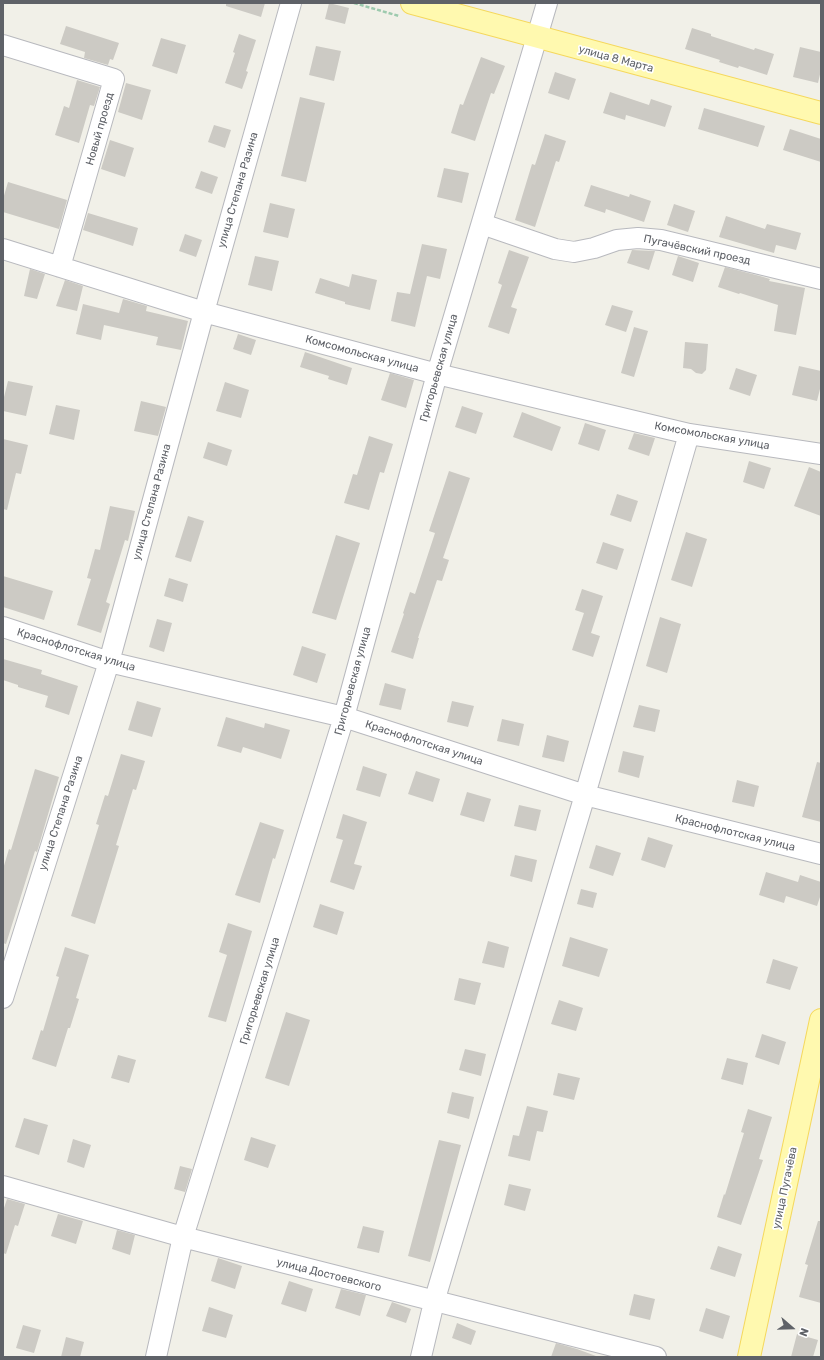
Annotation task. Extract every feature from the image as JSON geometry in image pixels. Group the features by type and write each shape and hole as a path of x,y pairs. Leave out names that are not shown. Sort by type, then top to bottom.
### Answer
{"main road":[{"name":"улица 8 Марта","path":"412,3 821,114"},
{"name":"улица Пугачёва","path":"749,1357 821,1020"}],"street":[{"name":"улица Степана Разина","path":"3,998 109,662 204,312 291,3"},
{"name":"Григорьевская улица","path":"156,1357 184,1237 344,717 436,374 547,3"},
{"name":"Новый проезд","path":"3,45 114,79 60,267"},
{"name":"Пугачёвский проезд","path":"482,224 554,249 574,252 594,248 617,240 638,238 661,240 821,279"},
{"name":"Комсомольская улица","path":"3,249 204,312 436,374 688,434 821,454"},
{"path":"421,1357 434,1302 585,795 688,434"},
{"name":"Краснофлотская улица","path":"3,627 109,662 344,717 585,795 821,854"},
{"name":"улица Достоевского","path":"3,1186 184,1237 434,1302 656,1357"}],"building":[{"path":"226,3 265,3 261,17 226,6"},
{"path":"329,3 349,8 345,24 325,19"},
{"path":"66,26 119,43 113,60 110,59 108,65 84,58 85,52 60,44"},
{"path":"692,28 754,50 755,48 774,54 767,75 739,66 738,68 719,62 720,60 685,49"},
{"path":"239,34 256,40 242,89 225,83 235,53 233,52"},
{"path":"161,38 186,45 177,74 152,66"},
{"path":"316,46 341,51 334,81 309,75"},
{"path":"800,47 821,52 821,70 818,83 793,77"},
{"path":"481,57 505,66 494,94 491,93 475,141 451,133 460,104 463,105"},
{"path":"555,72 576,79 569,100 548,93"},
{"path":"77,80 100,87 94,106 90,105 79,143 55,135 64,106 69,108"},
{"path":"126,83 151,90 142,120 118,112"},
{"path":"610,92 649,105 651,99 672,106 665,127 626,115 625,120 603,113"},
{"path":"300,97 325,103 306,182 281,176"},
{"path":"704,108 765,126 758,147 698,129"},
{"path":"214,125 231,130 225,148 208,142"},
{"path":"790,129 821,139 821,162 783,150"},
{"path":"545,134 566,141 559,162 556,161 535,227 515,220 532,164 535,165"},
{"path":"110,140 134,148 125,177 101,169"},
{"path":"444,168 469,173 462,203 437,197"},
{"path":"201,171 218,177 212,194 195,188"},
{"path":"8,182 67,200 59,229 3,212 3,199"},
{"path":"591,185 629,197 630,194 651,201 644,222 606,209 605,213 584,206"},
{"path":"270,203 295,209 288,238 263,232"},
{"path":"674,204 695,211 688,232 667,225"},
{"path":"88,213 138,228 133,246 83,230"},
{"path":"726,216 765,229 767,224 801,233 796,250 776,245 774,253 719,237"},
{"path":"185,234 202,240 196,257 179,251"},
{"path":"422,244 447,249 440,279 427,276 415,327 391,321 397,292 410,294"},
{"path":"509,250 529,257 511,307 517,309 509,334 488,327 502,285 498,283"},
{"path":"632,250 655,251 649,270 627,263"},
{"path":"255,256 279,261 272,291 248,285"},
{"path":"678,256 699,263 693,282 672,275"},
{"path":"725,267 770,279 769,281 805,288 796,335 774,331 778,305 718,287"},
{"path":"30,269 45,274 37,299 24,296"},
{"path":"352,274 377,280 370,310 345,304 345,302 315,293 320,278 349,287"},
{"path":"65,280 83,286 77,311 56,306"},
{"path":"123,299 147,306 146,311 188,321 181,350 156,345 158,337 104,325 101,340 76,334 83,304 119,313"},
{"path":"612,305 633,311 626,332 605,325"},
{"path":"634,327 648,331 634,377 621,373"},
{"path":"238,334 256,340 251,355 233,349"},
{"path":"685,342 708,344 706,370 702,374 696,373 691,369 683,368"},
{"path":"305,352 352,368 347,385 328,379 329,376 300,367"},
{"path":"799,366 821,371 821,385 817,401 792,395"},
{"path":"736,368 757,375 750,396 729,389"},
{"path":"390,373 414,380 406,408 381,400"},
{"path":"8,381 33,386 26,416 3,411 3,401"},
{"path":"225,382 249,390 241,418 216,411"},
{"path":"141,401 166,407 158,436 134,431"},
{"path":"56,405 80,410 74,440 49,434"},
{"path":"462,406 483,413 476,434 455,427"},
{"path":"522,412 561,427 552,451 513,437"},
{"path":"585,423 606,430 599,451 578,444"},
{"path":"634,433 655,438 649,456 628,449"},
{"path":"369,436 393,444 384,473 380,472 369,510 344,503 353,474 357,475"},
{"path":"3,439 28,445 21,474 16,473 7,510 3,509"},
{"path":"208,442 232,450 227,466 203,458"},
{"path":"749,461 771,468 764,489 743,482"},
{"path":"809,467 821,472 821,516 794,506"},
{"path":"449,471 470,478 443,558 449,560 442,581 437,580 418,638 413,659 391,652 410,592 415,594 435,533 429,531"},
{"path":"617,494 638,501 631,522 610,515"},
{"path":"110,506 135,511 128,541 125,540 106,602 110,604 101,633 77,625 91,579 87,578 95,549 100,550"},
{"path":"188,516 204,521 191,562 175,557"},
{"path":"686,532 707,539 692,587 671,580"},
{"path":"336,535 360,543 336,620 312,613"},
{"path":"603,542 624,549 617,570 596,563"},
{"path":"3,576 53,591 44,620 3,607"},
{"path":"169,578 188,584 183,602 164,596"},
{"path":"582,589 603,596 591,633 600,636 593,657 572,650 584,613 575,610"},
{"path":"660,617 681,624 667,673 646,666"},
{"path":"157,619 172,623 164,652 149,647"},
{"path":"302,646 326,654 317,683 293,675"},
{"path":"3,659 42,670 41,674 78,686 69,715 45,707 48,696 18,687 18,685 3,680"},
{"path":"385,683 406,689 401,710 379,705"},
{"path":"137,701 161,708 152,737 128,730"},
{"path":"452,701 474,706 468,727 447,722"},
{"path":"639,705 660,710 655,732 633,727"},
{"path":"226,717 264,728 265,723 290,730 281,759 243,747 241,753 217,746"},
{"path":"502,719 524,724 519,746 497,741"},
{"path":"547,735 569,741 564,762 542,757"},
{"path":"623,751 644,756 639,778 618,772"},
{"path":"121,754 145,761 136,790 133,789 116,845 119,846 95,924 71,916 99,825 96,824 105,795 108,796"},
{"path":"817,762 821,763 821,822 802,817"},
{"path":"363,766 387,774 380,797 356,790"},
{"path":"35,769 59,777 37,852 35,851 6,944 3,943 3,869 9,849 11,850"},
{"path":"416,771 440,779 433,802 408,794"},
{"path":"737,780 759,786 754,807 732,802"},
{"path":"467,792 491,799 484,822 460,815"},
{"path":"519,805 541,810 536,831 514,826"},
{"path":"343,814 367,822 354,864 362,866 354,890 330,882 343,840 336,838"},
{"path":"260,822 284,830 275,859 273,858 260,903 235,895"},
{"path":"648,837 673,845 665,868 641,860"},
{"path":"596,845 621,853 613,876 589,868"},
{"path":"515,855 537,860 532,882 510,876"},
{"path":"766,872 798,882 800,875 821,882 821,894 817,906 786,896 784,903 759,895"},
{"path":"581,889 597,893 593,908 577,904"},
{"path":"320,904 344,912 337,935 313,927"},
{"path":"228,923 252,931 226,1022 208,1017 227,955 219,952"},
{"path":"570,937 608,949 599,977 562,966"},
{"path":"488,941 509,947 504,968 482,963"},
{"path":"65,947 89,955 76,998 79,999 56,1067 32,1059 41,1030 43,1031 59,977 56,976"},
{"path":"773,959 798,967 790,990 766,983"},
{"path":"459,978 481,983 475,1005 454,1000"},
{"path":"559,1000 583,1008 576,1031 551,1024"},
{"path":"286,1012 310,1020 289,1086 265,1078"},
{"path":"762,1034 786,1042 779,1065 755,1057"},
{"path":"465,1049 486,1054 481,1076 459,1070"},
{"path":"118,1055 136,1060 129,1083 111,1078"},
{"path":"727,1058 748,1063 743,1085 721,1079"},
{"path":"558,1073 580,1078 574,1100 553,1095"},
{"path":"452,1092 474,1097 469,1119 447,1113"},
{"path":"527,1106 548,1111 543,1132 537,1131 530,1161 508,1156 513,1135 519,1136"},
{"path":"748,1109 772,1117 759,1159 763,1160 741,1225 717,1217 744,1133 741,1132"},
{"path":"24,1118 48,1125 39,1155 15,1147"},
{"path":"251,1137 276,1145 268,1168 244,1160"},
{"path":"73,1139 91,1145 84,1168 67,1162"},
{"path":"439,1140 461,1145 430,1262 408,1256"},
{"path":"180,1166 192,1169 185,1192 174,1189"},
{"path":"509,1184 531,1189 525,1211 504,1205"},
{"path":"7,1199 25,1204 18,1226 15,1225 6,1254 3,1253 3,1211"},
{"path":"58,1214 83,1221 76,1244 51,1236"},
{"path":"818,1221 821,1221 821,1303 799,1297 808,1265 805,1264"},
{"path":"363,1226 384,1231 379,1253 357,1248"},
{"path":"117,1230 135,1235 130,1255 112,1249"},
{"path":"718,1246 742,1254 735,1277 710,1269"},
{"path":"218,1258 242,1266 235,1289 211,1281"},
{"path":"289,1281 313,1289 306,1312 281,1304"},
{"path":"341,1289 366,1295 360,1316 335,1308"},
{"path":"634,1294 655,1299 650,1320 629,1315"},
{"path":"392,1302 411,1309 406,1323 386,1316"},
{"path":"209,1307 233,1315 226,1338 202,1331"},
{"path":"706,1308 730,1316 723,1339 699,1331"},
{"path":"457,1323 476,1331 471,1345 452,1338"},
{"path":"23,1325 41,1330 34,1353 16,1348"},
{"path":"797,1334 818,1340 813,1357 791,1357"},
{"path":"66,1337 84,1342 80,1357 61,1357"},
{"path":"556,1343 577,1349 596,1356 551,1357"}]}
